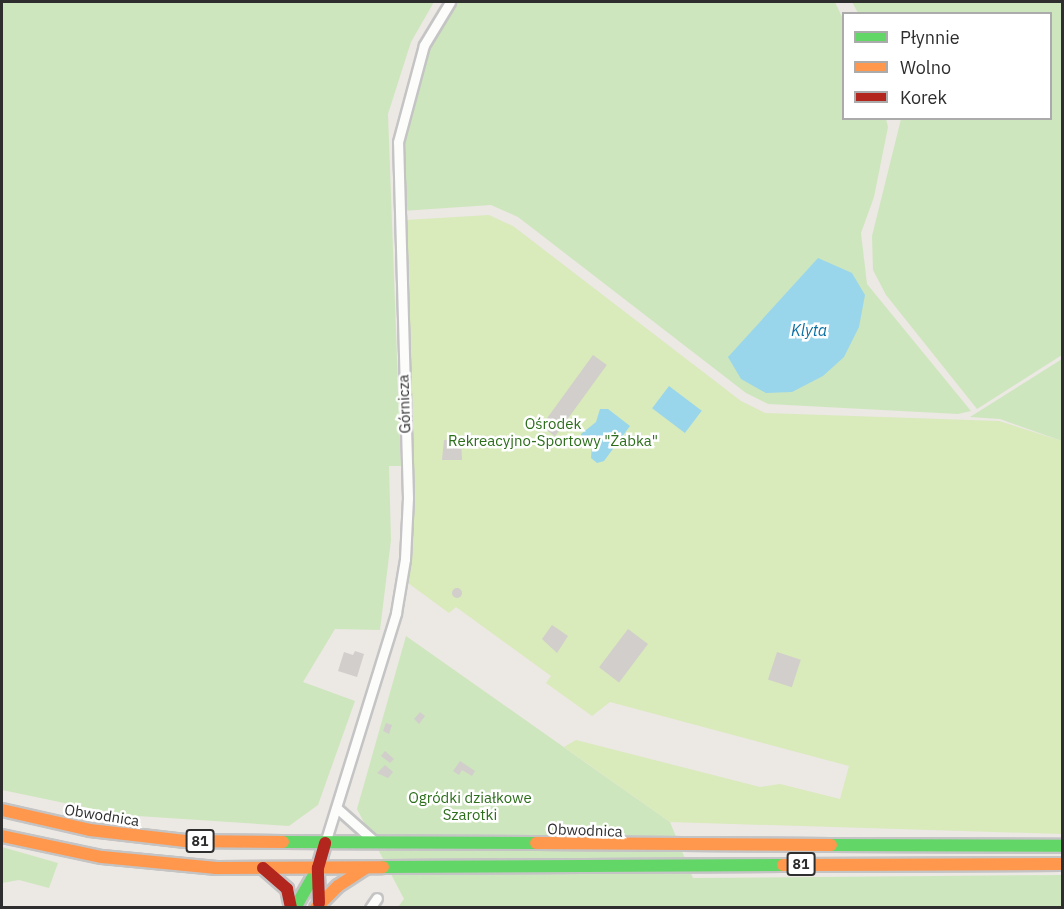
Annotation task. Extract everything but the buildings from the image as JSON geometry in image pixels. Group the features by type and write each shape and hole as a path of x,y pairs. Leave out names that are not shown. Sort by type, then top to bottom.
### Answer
{"main road":[{"name":"Obwodnica","path":"2,810 138,837 325,843 1062,846"},
{"name":"81","path":"2,837 102,857 263,868 1062,864"},
{"path":"318,905 318,868 325,843"},
{"path":"263,868 287,889 293,908"},
{"path":"293,908 318,868"},
{"path":"318,905 366,868"}],"street":[{"name":"Górnicza","path":"325,843 338,809 396,613 405,560 408,498 398,142 424,45 450,2"},
{"path":"338,809 376,842"},
{"path":"370,908 377,898"}],"green space":[{"path":"2,2 434,2 411,42 388,114 401,466 389,466 391,540 380,630 335,629 303,682 355,701 318,805 289,826 122,815 2,790"},
{"path":"449,2 835,2 842,17 842,120 886,120 888,127 874,197 861,233 867,284 971,411 958,414 768,404 746,393 518,217 491,205 402,211 401,117 423,47"},
{"path":"852,2 1062,2 1062,355 977,409 886,295 873,270 872,236 901,120 1052,120 1052,12 857,12"},
{"name":"Ośrodek Rekreacyjno-Sportowy \"Żabka\"","path":"489,215 513,226 741,401 765,413 999,421 1062,441 1062,834 670,822 564,747 576,740 760,787 780,784 840,799 849,766 610,702 592,716 546,683 551,676 456,607 449,613 408,583 411,496 406,220"},
{"path":"1062,359 1062,441 1000,419 970,417"},
{"name":"Ogródki działkowe Szarotki","path":"406,636 670,822 693,878 1062,875 1062,907 398,907 404,899 357,809"},
{"path":"2,847 58,863 49,888 19,880 2,883"}],"water":[{"name":"Klyta","path":"818,258 852,273 865,295 859,327 844,357 823,376 792,392 766,393 741,379 728,357"},
{"path":"669,386 702,411 685,433 652,408"},
{"path":"600,409 608,409 630,426 604,461 597,463 591,458 592,445 581,441 581,434 596,422"}],"traffic: fast":[{"path":"283,842 536,843"},
{"path":"831,845 1062,846"},
{"path":"383,867 783,865"},
{"path":"295,908 318,868"}],"traffic: slow":[{"path":"2,810 90,830 185,841 283,842"},
{"path":"2,836 102,857 216,868 383,867"},
{"path":"536,843 831,845"},
{"path":"783,865 1062,864"},
{"path":"316,908 338,886 366,868"}],"traffic: jam":[{"path":"319,903 318,868 325,843"},
{"path":"263,868 287,889 291,908"}]}
